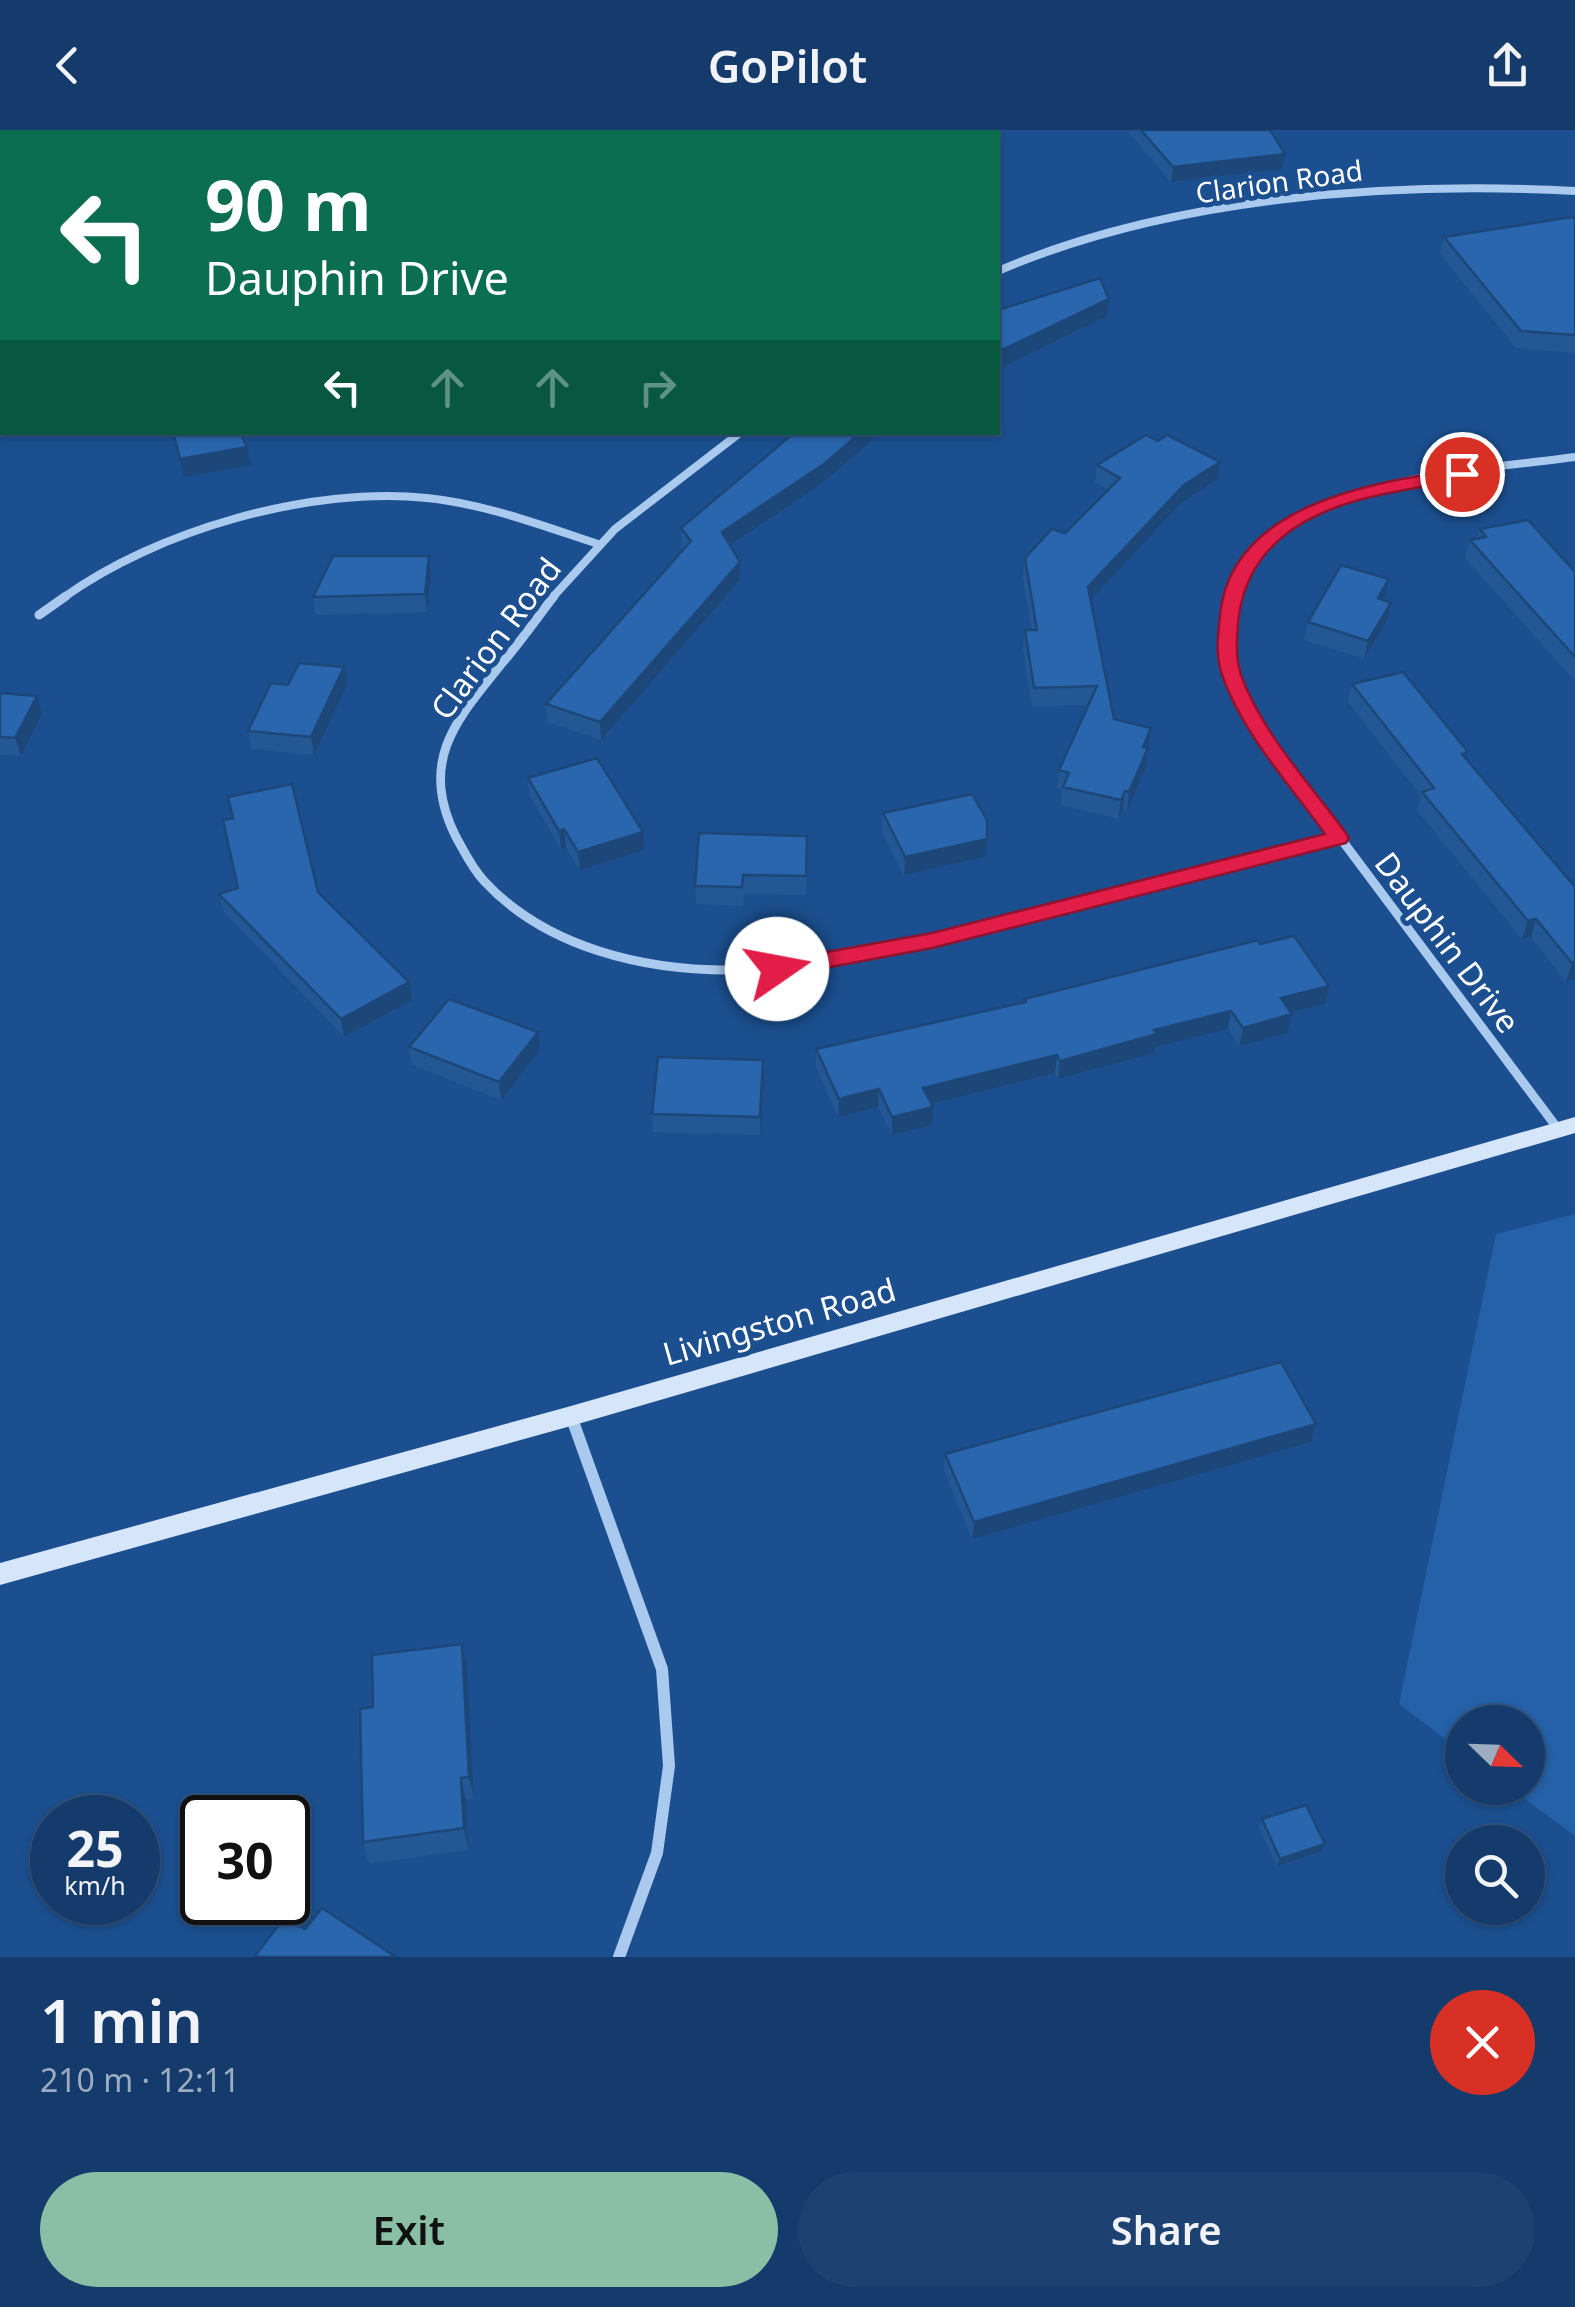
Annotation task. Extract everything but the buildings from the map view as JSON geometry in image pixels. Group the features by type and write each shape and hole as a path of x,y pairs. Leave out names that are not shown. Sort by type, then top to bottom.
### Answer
{"main road":[{"name":"Livingston Road","path":"0,1574 571,1416 1566,1127"}],"street":[{"name":"Clarion Road","path":"1000,270 1031,256 1117,232 1338,191 1428,186 1575,191"},
{"name":"Clarion Road","path":"738,435 598,544 480,690 442,754 441,797 456,840 484,887 503,904 552,933 626,957 687,969 777,969 932,940 1339,838"},
{"name":"Dauphin Drive","path":"1566,1127 1339,838 1262,732 1232,678 1226,655 1232,596 1251,557 1285,526 1314,509 1424,480 1575,457"},
{"path":"39,616 104,570 140,553 323,502 379,497 463,504 598,544"},
{"path":"571,1416 662,1670 669,1766 657,1853 618,1957"}],"shaded area":[{"path":"1575,1214 1575,1836 1533,1805 1545,1805 1545,1705 1445,1705 1445,1739 1399,1704 1496,1234"}],"route":[{"path":"777,969 932,940 1339,838 1262,732 1232,678 1226,655 1232,596 1251,557 1266,540 1314,509 1462,474"}]}
